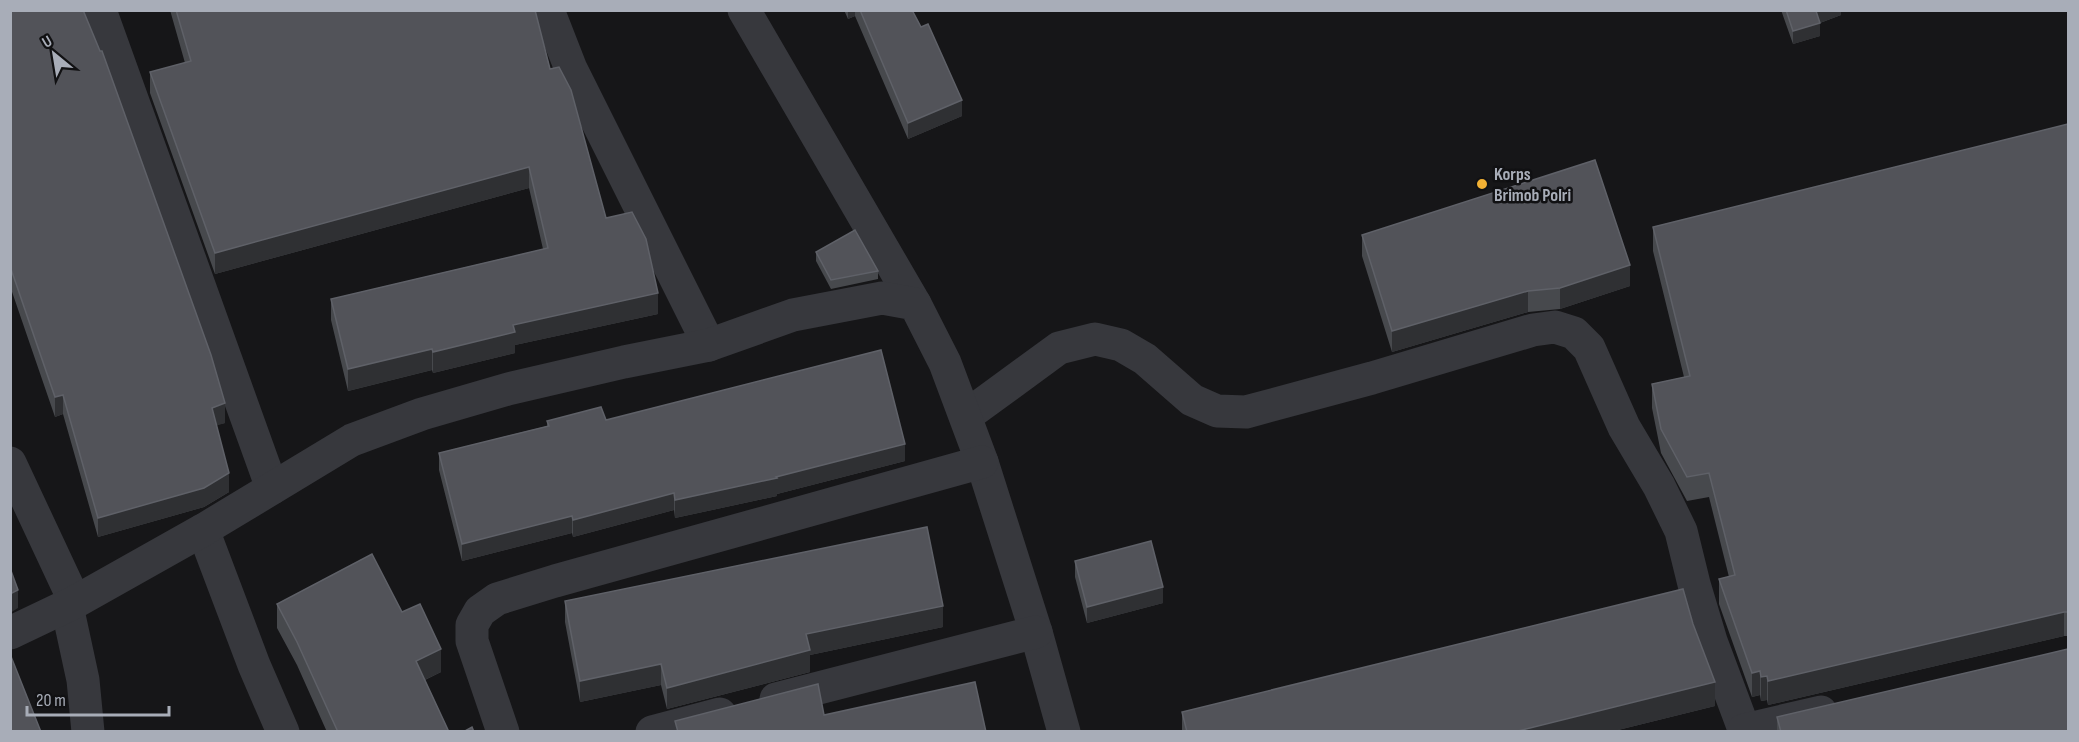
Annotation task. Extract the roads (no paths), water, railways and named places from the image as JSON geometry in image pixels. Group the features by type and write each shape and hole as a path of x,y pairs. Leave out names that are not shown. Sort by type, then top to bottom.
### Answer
{"street":[{"path":"100,10 272,488"},
{"path":"548,10 571,69 709,345"},
{"path":"744,10 915,304 945,363 982,462 1036,632 1064,732"},
{"path":"10,633 71,604 203,530 352,440 422,414 519,387 709,345 793,315 882,298 915,304"},
{"path":"966,416 1059,348 1095,339 1121,345 1145,360 1192,400 1217,411 1246,412 1372,378 1533,330 1555,327 1574,333 1589,348 1624,427 1659,486 1681,531 1711,641 1745,731 1849,706"},
{"path":"503,732 472,641 472,625 480,611 497,599 555,580 982,462"},
{"path":"10,463 71,604 83,680 88,732"},
{"path":"203,530 254,665 283,732"},
{"path":"652,732 1036,632"}],"place":[{"name":"Korps Brimob Polri","path":"1482,184"}]}
